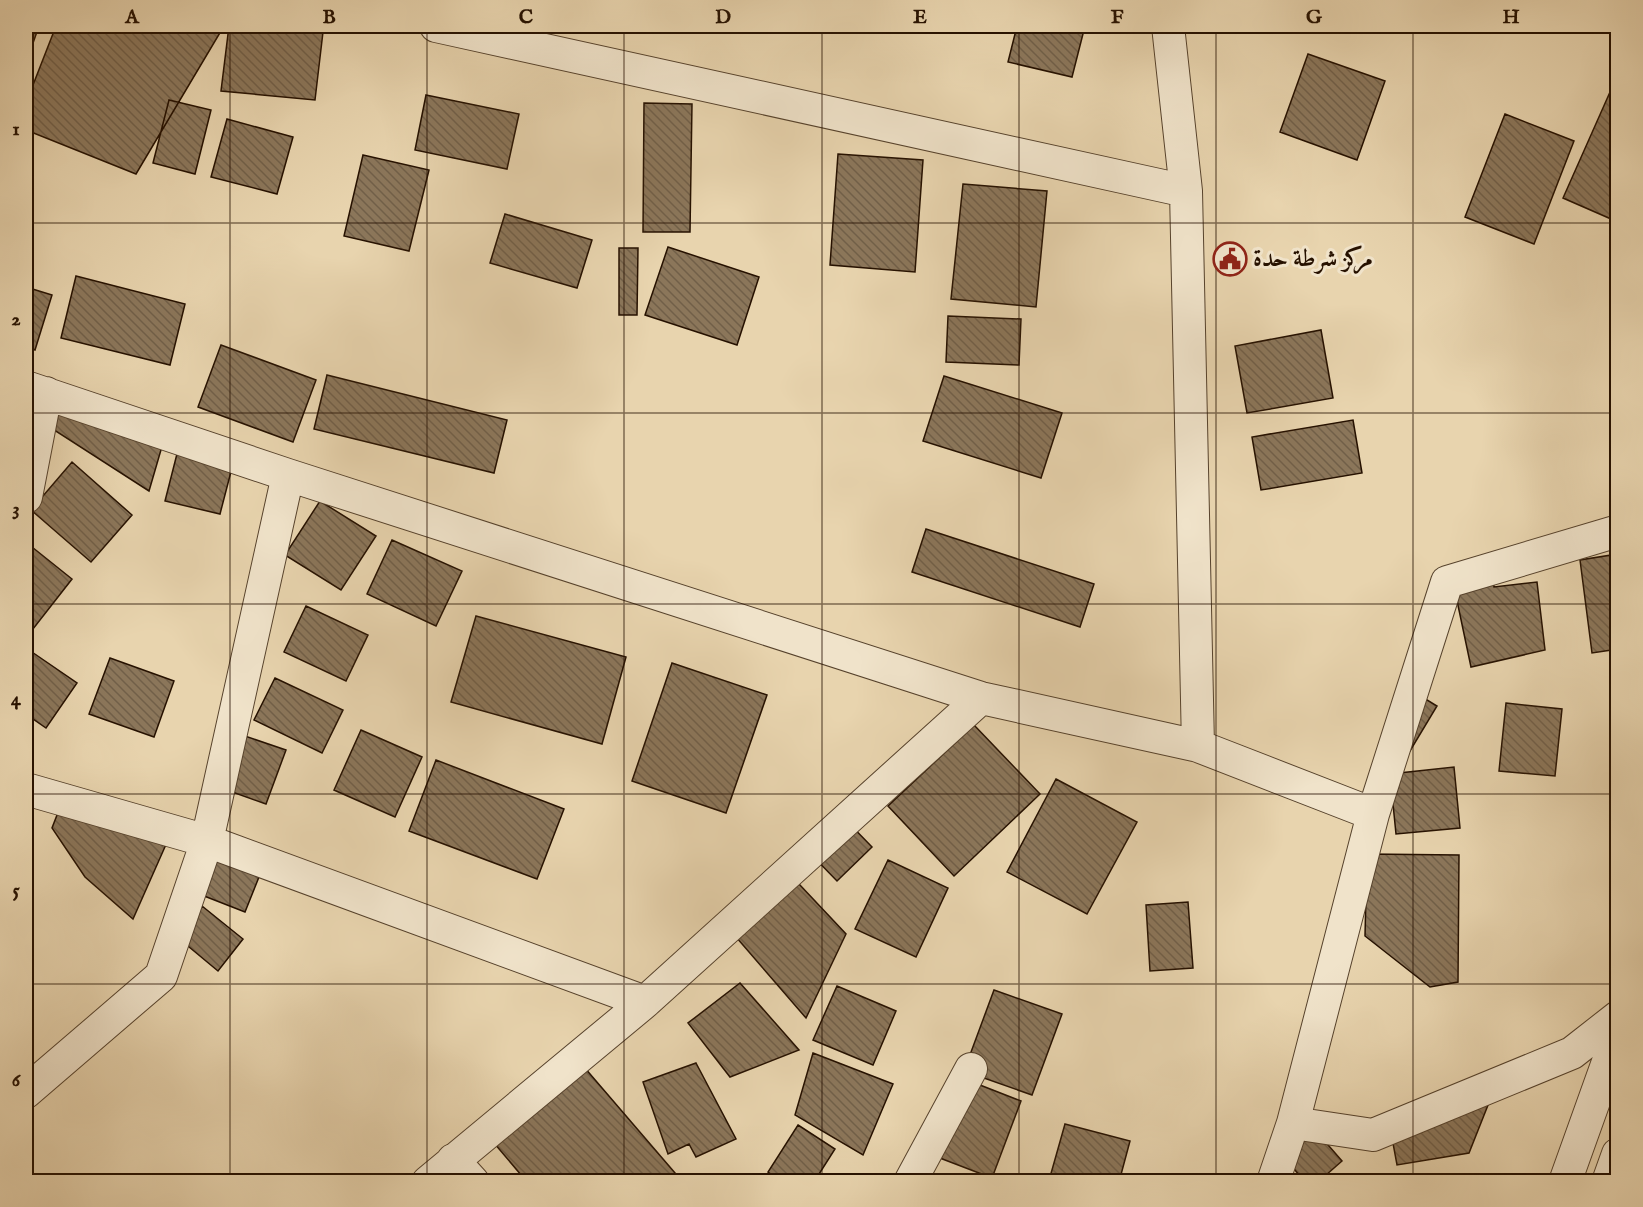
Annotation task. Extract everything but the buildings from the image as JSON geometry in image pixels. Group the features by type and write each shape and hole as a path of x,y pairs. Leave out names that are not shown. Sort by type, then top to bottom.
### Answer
{"street":[{"path":"436,26 1186,191"},
{"path":"1168,26 1186,191 1198,746"},
{"path":"26,497 36,390 288,475 981,698 1198,746 1373,814"},
{"path":"26,1092 161,976 207,841 288,475"},
{"path":"1273,1182 1293,1124 1373,814 1447,582 1617,531"},
{"path":"428,1182 463,1171 645,1002 981,698"},
{"path":"26,789 207,841 645,1002"},
{"path":"1293,1124 1373,1135 1572,1053 1617,1017"},
{"path":"1565,1182 1617,1034"},
{"path":"910,1182 971,1070"},
{"path":"1608,1182 1617,1154"}],"place":[{"name":"مركز شرطة حدة","path":"1230,259"}]}
